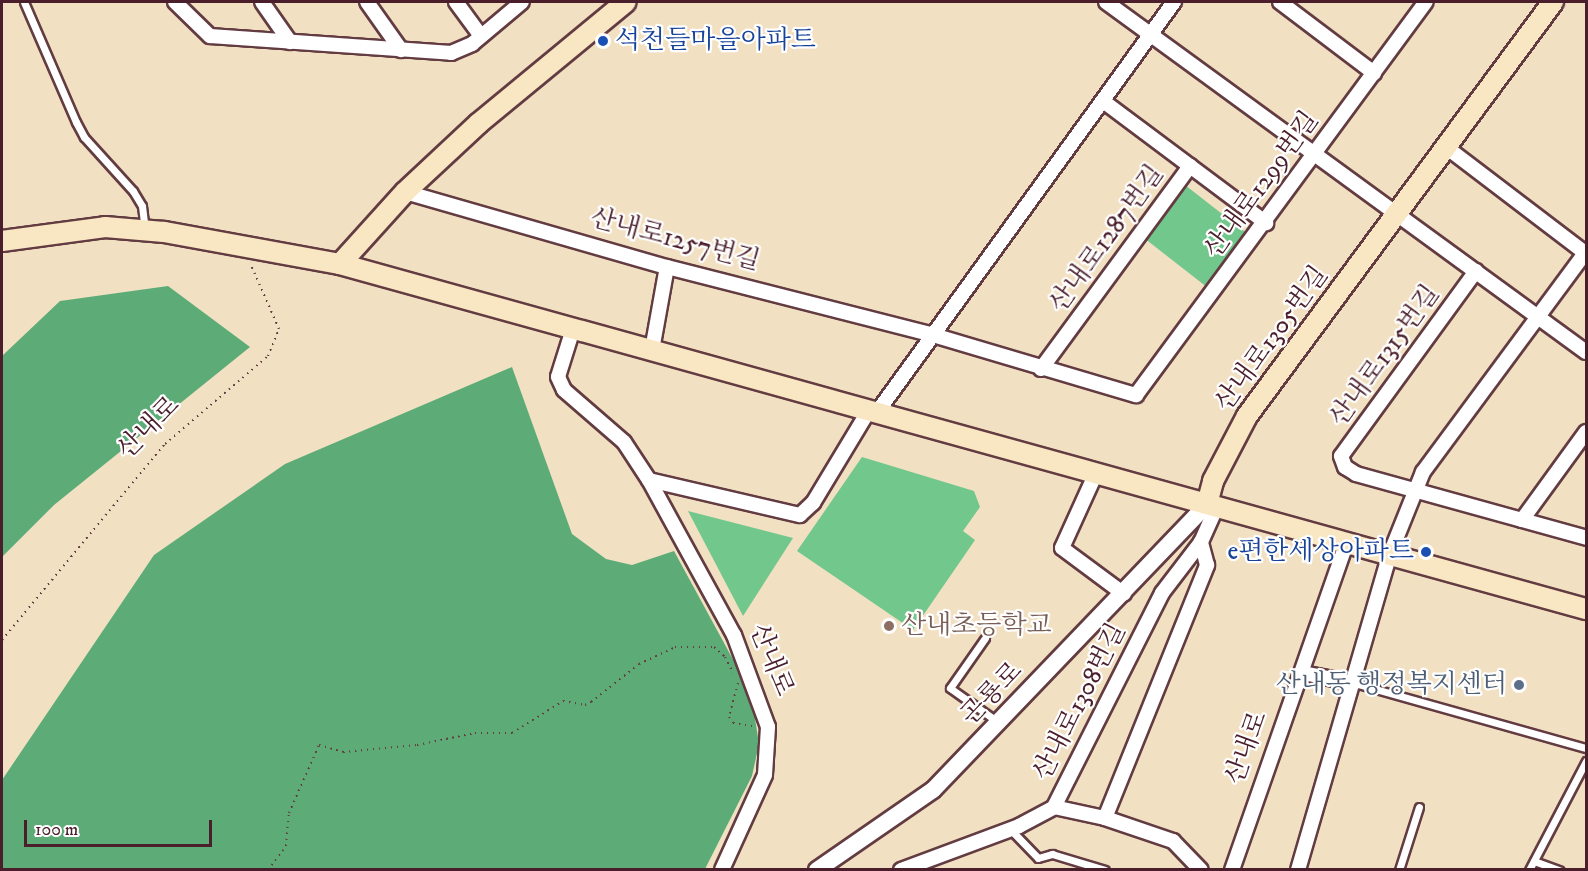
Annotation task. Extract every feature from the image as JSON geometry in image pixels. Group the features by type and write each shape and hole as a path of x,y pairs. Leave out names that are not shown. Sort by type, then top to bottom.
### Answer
{"main road":[{"path":"340,264 405,192 479,123 626,2"},
{"name":"산내로1305번길","path":"1212,505 1213,481 1247,416 1554,2"},
{"path":"2,241 105,227 145,230 249,246 340,264 1587,609"}],"street":[{"path":"175,2 210,36 451,53 481,36 522,2"},
{"path":"262,2 290,42"},
{"path":"367,2 401,50"},
{"path":"456,2 481,36"},
{"path":"1106,2 1587,352"},
{"path":"649,480 800,515 813,503 869,410 878,411 1174,2"},
{"path":"1280,2 1296,6 1374,73"},
{"name":"산내로1299번길","path":"1041,369 1136,395 1266,223 1314,153 1426,2"},
{"name":"산내로1287번길","path":"1041,369 1190,166 1103,101"},
{"path":"1298,870 1390,554 1423,472 1586,253 1446,147"},
{"path":"1190,166 1266,223"},
{"name":"산내로1257번길","path":"405,192 667,267 933,335"},
{"path":"652,350 667,267"},
{"name":"산내로1315번길","path":"1476,271 1341,456 1345,467 1356,474 1587,538"},
{"name":"산내로","path":"573,328 558,376 564,390 624,442 649,480 734,635 768,727 765,775 722,870"},
{"path":"933,335 1041,369"},
{"path":"1522,520 1587,432"},
{"path":"1096,473 1062,548 1124,594"},
{"name":"산내로1308번길","path":"901,870 1010,829 1053,807 1162,593 1201,542 1212,505"},
{"name":"곤룡로","path":"817,870 933,790 1212,505"},
{"path":"1106,818 1207,565 1201,542"},
{"name":"산내로","path":"1232,870 1304,673 1347,542"},
{"path":"1304,673 1354,683"},
{"path":"1053,807 1106,818 1173,841 1201,870"}],"lane":[{"path":"24,2 76,122 84,137 133,192 142,206 145,230"},
{"path":"985,638 950,688 1000,724"},
{"path":"1354,683 1587,748"},
{"path":"1529,870 1587,761"},
{"path":"1399,870 1419,807"},
{"path":"1010,829 1038,858 1052,854 1105,870"},
{"path":"1534,861 1559,870"}],"path":[{"name":"산내로","path":"2,640 165,444 268,356 279,329 250,267 249,246"},
{"path":"268,870 286,846 289,813 319,745 343,752 417,745 443,737 512,733 563,701 585,705 591,702 622,676 666,650 701,644 714,647 725,657 738,682 729,717 734,723 768,727"}],"green space":[{"path":"1185,185 1246,233 1205,286 1144,238"},
{"path":"168,286 250,347 54,505 2,557 2,356 60,301"},
{"path":"512,367 572,534 606,559 632,565 674,551 742,676 754,712 759,744 752,776 705,869 2,869 2,780 154,555 285,464"},
{"path":"862,457 974,491 980,507 963,531 975,540 913,630 797,551"},
{"path":"688,511 793,538 743,616"}],"place":[{"name":"석천들마을아파트","path":"603,41"},
{"name":"e편한세상아파트","path":"1426,552"},
{"name":"산내초등학교","path":"889,626"},
{"name":"산내동 행정복지센터","path":"1519,685"}]}
